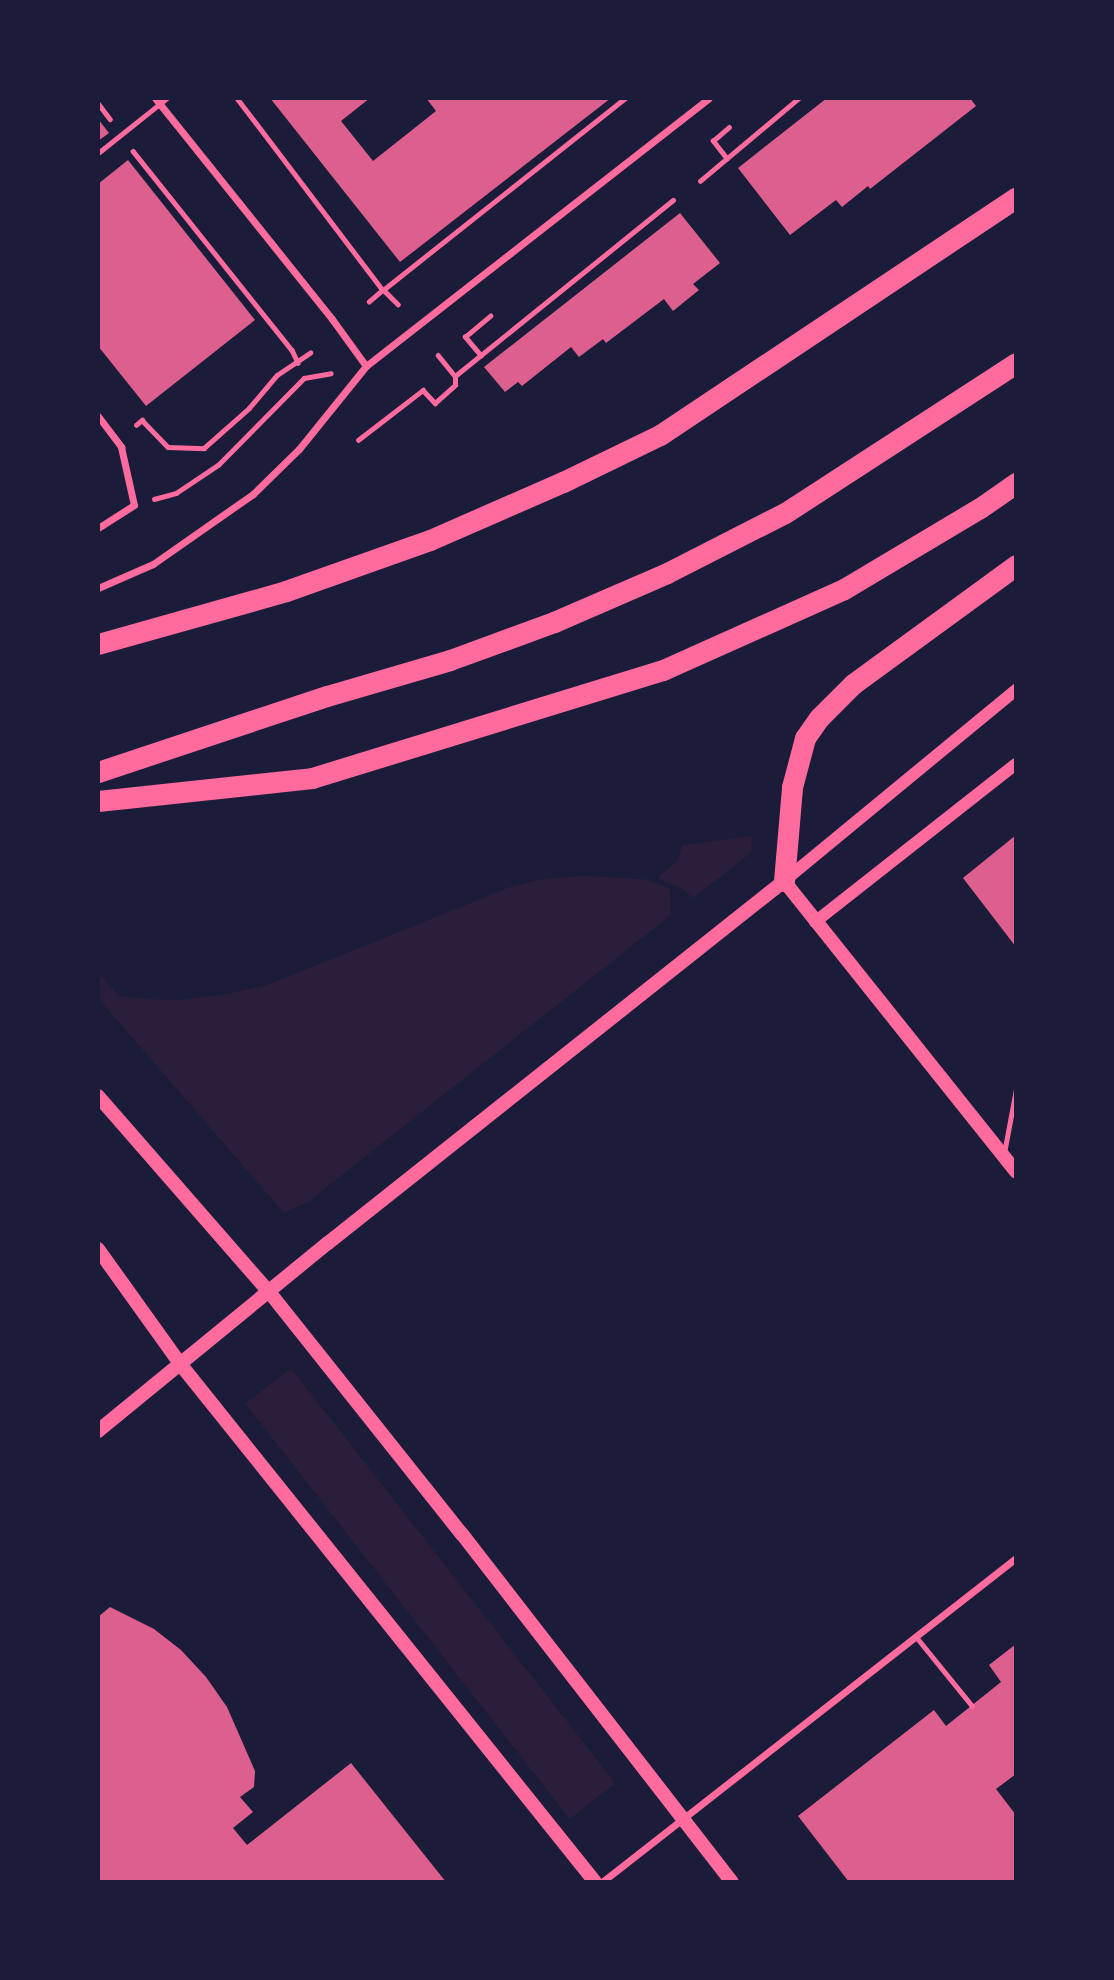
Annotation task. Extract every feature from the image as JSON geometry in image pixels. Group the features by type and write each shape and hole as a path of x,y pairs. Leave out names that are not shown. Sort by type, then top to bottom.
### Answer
{"highway":[{"path":"98,645 286,591 430,540 563,482 660,435 1016,198"},
{"path":"98,772 327,696 450,660 554,622 667,573 785,513 1016,363"},
{"path":"98,801 312,778 663,670 844,589 981,508 1016,483"},
{"path":"784,881 792,787 805,738 819,718 853,684 1016,565"}],"main road":[{"path":"98,1431 328,1243 784,881 1016,1172"},
{"path":"98,1096 270,1293 479,1555 732,1882"},
{"path":"98,1249 181,1364 595,1882"}],"street":[{"path":"98,588 153,564 211,525 277,472 366,366 709,98"},
{"path":"158,101 332,319 366,366"},
{"path":"98,416 121,447 134,505 98,528"},
{"path":"784,881 1016,690"},
{"path":"815,922 1016,764"},
{"path":"603,1882 681,1818 1016,1558"}],"lane":[{"path":"98,153 158,101 167,98"},
{"path":"1003,1156 1016,1089"},
{"path":"916,1637 972,1706"}],"path":[{"path":"237,98 383,290 398,305"},
{"path":"369,302 625,98"},
{"path":"700,181 799,98"},
{"path":"727,159 713,141 729,127"},
{"path":"133,150 292,350 298,363"},
{"path":"358,440 423,390 435,403 455,385 456,376 673,200"},
{"path":"481,356 465,337 491,316"},
{"path":"136,425 142,420 169,447 204,448 249,408 277,375 310,353"},
{"path":"438,355 456,376"},
{"path":"134,505 176,493 218,465 304,378 366,366"}],"shaded area":[{"path":"752,836 751,853 693,898 681,888 657,878 678,860 682,845"},
{"path":"584,876 643,879 670,888 671,915 308,1202 284,1213 98,998 98,972 119,996 145,999 179,1000 227,994 267,985 510,887 543,879"},
{"path":"291,1368 615,1783 570,1819 245,1404"}],"building":[{"path":"270,98 370,98 341,121 373,161 436,111 426,98 611,98 400,262"},
{"path":"827,98 970,98 976,106 870,189 868,186 842,207 836,200 790,235 738,168"},
{"path":"98,119 109,133 98,141"},
{"path":"128,160 255,320 146,406 98,346 98,184"},
{"path":"680,213 720,263 693,284 699,290 673,311 664,299 606,343 603,339 579,357 571,347 522,386 518,382 505,392 484,367"},
{"path":"1016,835 1016,947 963,878"},
{"path":"110,1607 154,1629 181,1650 206,1677 227,1707 255,1771 254,1787 240,1797 253,1812 233,1828 247,1845 351,1763 446,1882 98,1882 98,1617"},
{"path":"1016,1644 1016,1774 996,1789 1016,1815 1016,1882 849,1882 798,1816 934,1710 946,1726 1001,1682 989,1665"}]}
